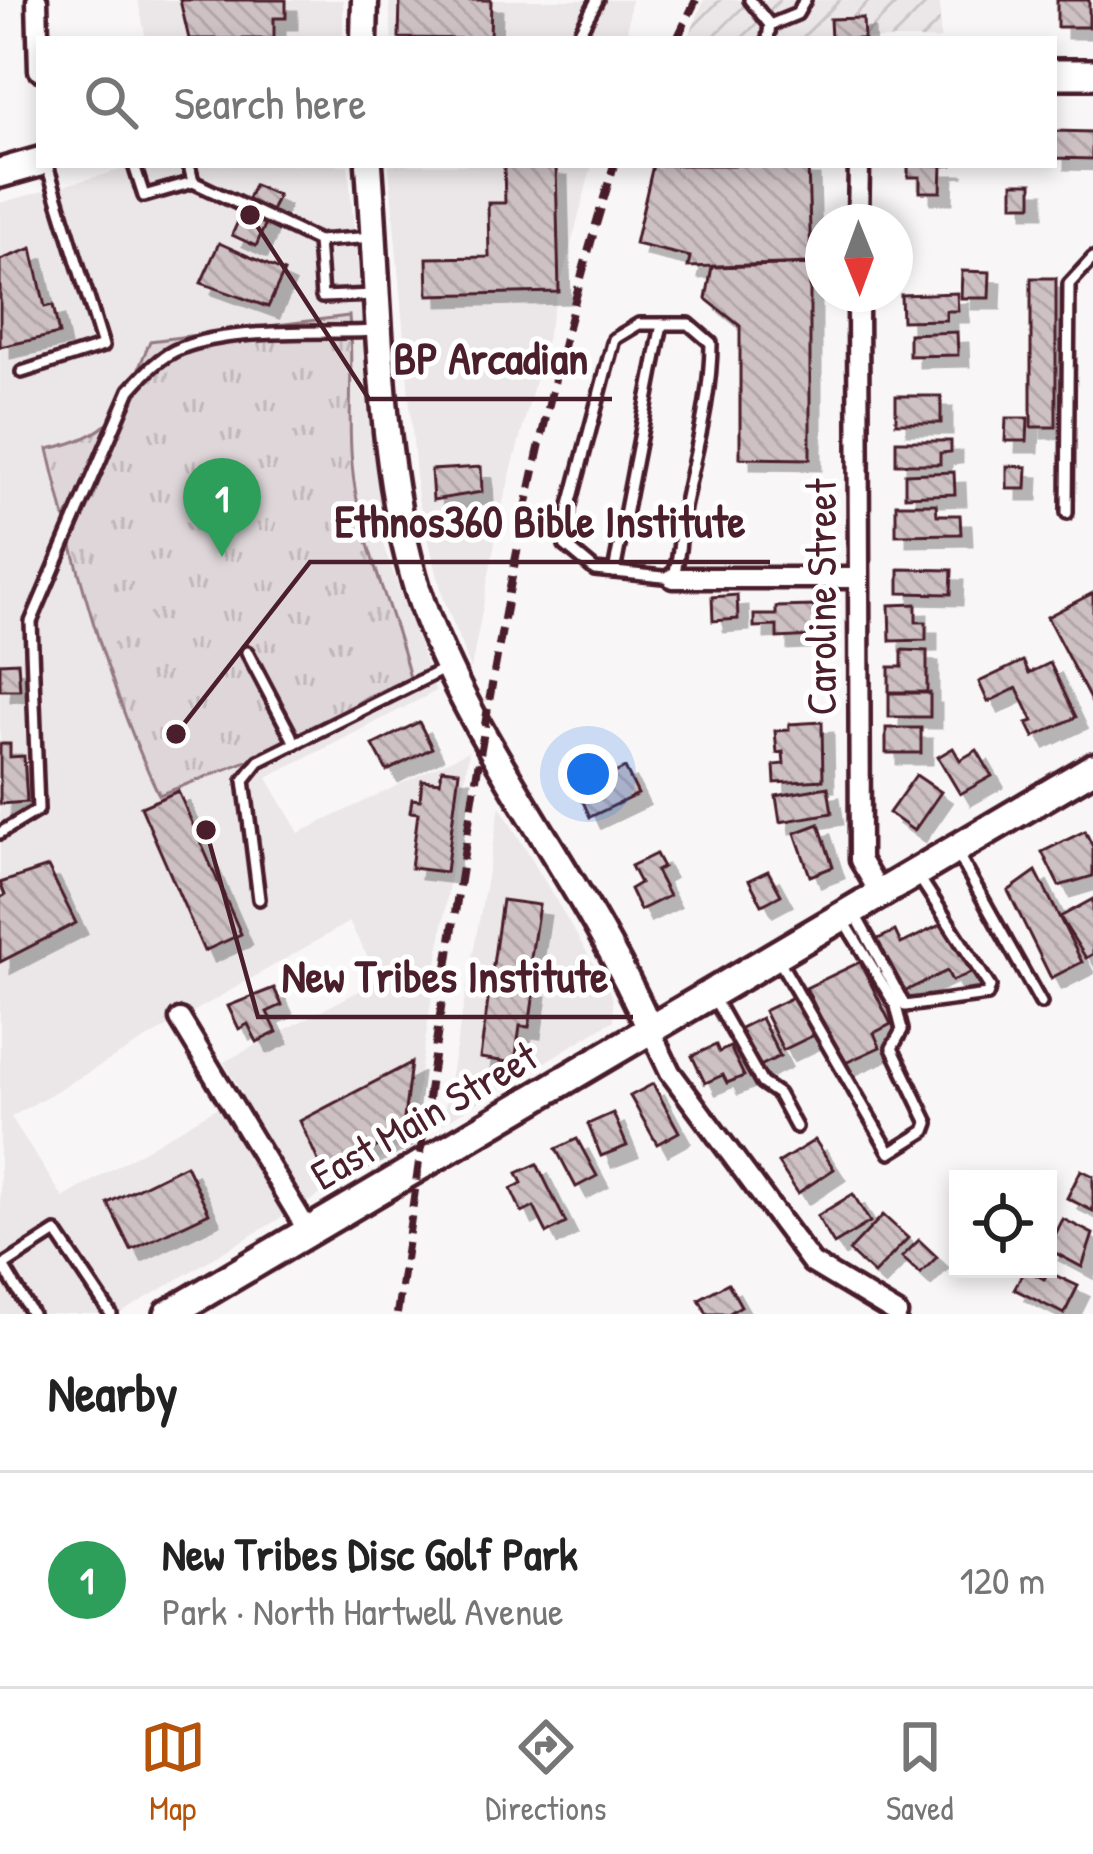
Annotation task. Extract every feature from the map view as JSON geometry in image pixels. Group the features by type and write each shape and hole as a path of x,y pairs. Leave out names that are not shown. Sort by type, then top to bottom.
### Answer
{"main road":[{"path":"1057,74 1093,74"},
{"path":"0,172 36,164"},
{"name":"East Main Street","path":"169,1314 1093,768"}],"street":[{"path":"38,0 39,36"},
{"path":"364,0 364,36"},
{"path":"369,168 401,528 427,618 449,667 612,950 670,1072 812,1263 896,1314"},
{"path":"858,204 859,168"},
{"name":"Caroline Street","path":"858,312 860,860 881,895"},
{"path":"673,578 857,578"},
{"path":"180,1019 308,1231"}],"lane":[{"path":"578,36 597,0"},
{"path":"750,0 770,25 768,36"},
{"path":"770,25 797,14 805,0"},
{"path":"22,372 104,346 45,168"},
{"path":"135,168 144,196 193,182 318,241 375,236"},
{"path":"190,168 193,182"},
{"path":"318,241 322,297 380,295"},
{"path":"1067,513 1069,284 1093,258"},
{"path":"688,324 711,343 711,384 673,578 595,570 565,545 569,509 614,339 639,325 662,325 688,324"},
{"path":"614,572 662,325"},
{"path":"0,833 38,810 32,616 130,390 152,365 181,348 222,339 382,331"},
{"path":"247,652 295,743"},
{"path":"259,899 244,780 260,760 449,667"},
{"path":"956,851 1041,1004"},
{"path":"848,915 905,1006 987,995 990,986 917,874"},
{"path":"777,957 890,1153 925,1131 928,1123 892,1048 902,1030 896,1006 848,915"},
{"path":"712,995 762,1083 778,1094 796,1127"},
{"path":"32,1314 3,1266 56,1232 111,1314"}],"shaded area":[{"path":"138,0 343,0 343,36 145,36"},
{"path":"389,0 631,0 626,36 392,36"},
{"path":"704,0 940,0 940,36 689,36"},
{"path":"128,168 348,168 384,548 436,691 267,778 299,833 469,751 410,1141 119,1314 0,1314 0,203","holes":["349,922 380,980 224,1062 242,1093 63,1198 11,1117"]},
{"path":"389,168 591,168 502,506 471,669 443,597 418,498"},
{"path":"500,806 612,995 614,1020 442,1124"}],"green space":[{"path":"349,316 356,492 410,678 367,697 291,744 159,795 123,711 94,625 48,449 73,443 106,425 125,399 150,341"}],"building":[{"path":"180,0 286,0 286,18 274,18 274,36 188,36"},
{"path":"400,0 491,0 490,36 399,36"},
{"path":"1057,0 1089,0 1089,27 1057,27"},
{"path":"863,18 864,36 831,36 830,19"},
{"path":"1057,131 1092,132 1092,159 1057,158"},
{"path":"504,168 556,168 559,292 428,295 427,258 489,257 488,203 505,203"},
{"path":"652,168 808,168 805,263 688,267 690,257 635,244"},
{"path":"908,168 942,168 941,192 920,192 920,177 908,177"},
{"path":"1013,183 1032,183 1032,205 1013,205"},
{"path":"254,185 278,195 256,246 232,235"},
{"path":"219,243 284,272 268,307 201,283"},
{"path":"32,248 45,307 53,305 59,334 0,347 0,260"},
{"path":"805,264 805,312 810,312 810,459 740,458 740,326 706,299 712,267"},
{"path":"962,271 990,272 989,298 961,298"},
{"path":"1031,278 1056,278 1056,427 1031,427"},
{"path":"957,293 958,311 946,311 946,320 902,321 902,312 913,312 913,295"},
{"path":"957,332 958,355 909,356 909,334"},
{"path":"896,396 941,396 941,423 896,423"},
{"path":"1006,418 1028,418 1027,441 1005,441"},
{"path":"896,441 951,441 951,452 940,453 940,464 896,464"},
{"path":"1007,466 1027,467 1026,489 1007,489"},
{"path":"481,467 482,492 433,500 431,470"},
{"path":"954,472 955,494 905,496 905,474"},
{"path":"896,504 936,504 937,515 960,515 961,534 896,535"},
{"path":"899,569 952,570 951,594 899,593"},
{"path":"1093,593 1093,705 1047,617"},
{"path":"737,595 738,619 713,621 712,597"},
{"path":"916,604 916,622 926,622 926,640 890,641 889,605"},
{"path":"814,606 815,636 777,638 777,626 754,627 754,615 776,615 776,607"},
{"path":"902,650 927,651 927,692 889,692 889,667 902,667"},
{"path":"1023,661 1029,673 1050,663 1076,717 1034,737 1027,723 1033,721 1017,688 988,702 979,682"},
{"path":"18,662 20,690 0,690 0,663"},
{"path":"889,693 930,693 930,717 889,717"},
{"path":"419,722 432,748 387,771 373,745"},
{"path":"822,722 823,780 775,783 774,765 784,764 783,752 777,753 775,731 789,730 789,724"},
{"path":"886,728 921,728 921,753 886,753"},
{"path":"0,744 10,744 10,757 24,756 27,802 0,804"},
{"path":"953,748 960,760 977,750 992,776 960,794 938,757"},
{"path":"625,768 638,794 590,817 578,791"},
{"path":"442,769 459,771 446,872 411,868 418,813 410,812 412,799 420,800 422,780 440,782"},
{"path":"916,775 941,792 914,831 889,813"},
{"path":"828,787 832,813 780,822 776,796"},
{"path":"178,791 241,934 204,951 141,807"},
{"path":"819,824 833,867 810,876 795,833"},
{"path":"1085,831 1093,847 1093,876 1059,886 1042,852"},
{"path":"656,854 663,867 656,871 669,896 640,910 630,889 640,883 631,866"},
{"path":"48,867 76,923 0,962 0,898 5,895 0,883"},
{"path":"768,871 781,895 762,905 749,880"},
{"path":"1036,871 1082,962 1051,978 1008,891"},
{"path":"1093,899 1093,954 1086,958 1060,917"},
{"path":"502,900 539,905 527,984 535,986 529,1027 520,1026 515,1063 480,1058"},
{"path":"946,922 971,973 952,981 947,971 901,993 876,940 895,931 901,944"},
{"path":"860,962 891,1024 874,1033 880,1047 843,1064 806,988"},
{"path":"274,988 282,1005 267,1012 277,1032 257,1042 248,1024 239,1029 228,1006"},
{"path":"795,996 814,1035 783,1050 764,1011"},
{"path":"761,1018 780,1056 756,1068 737,1030"},
{"path":"716,1045 719,1052 730,1047 744,1076 727,1083 723,1075 705,1083 692,1056"},
{"path":"411,1063 402,1134 324,1174 300,1121"},
{"path":"653,1084 679,1132 657,1144 630,1096"},
{"path":"613,1113 627,1146 601,1156 588,1124"},
{"path":"577,1139 597,1176 576,1187 556,1149"},
{"path":"815,1140 834,1169 798,1193 778,1163"},
{"path":"537,1164 566,1223 547,1233 534,1207 522,1213 511,1189 522,1183 517,1173"},
{"path":"186,1165 209,1213 131,1250 108,1203"},
{"path":"1081,1170 1093,1176 1093,1211 1067,1198"},
{"path":"853,1194 870,1222 834,1244 817,1216"},
{"path":"883,1215 908,1238 874,1274 849,1251"},
{"path":"1063,1219 1093,1234 1082,1267 1057,1254 1057,1231"},
{"path":"919,1240 937,1257 920,1274 902,1257"},
{"path":"1057,1276 1078,1286 1064,1314 1014,1289 1020,1278"},
{"path":"728,1283 741,1306 728,1314 707,1314 699,1299"}],"railway":[{"path":"678,36 696,0"},
{"path":"397,1314 460,880 509,590 574,305 613,168"}],"place":[{"name":"BP Arcadian","path":"250,215"},
{"name":"New Tribes Disc Golf Park","path":"222,557"},
{"name":"Ethnos360 Bible Institute","path":"176,734"},
{"name":"New Tribes Institute","path":"206,830"}]}
